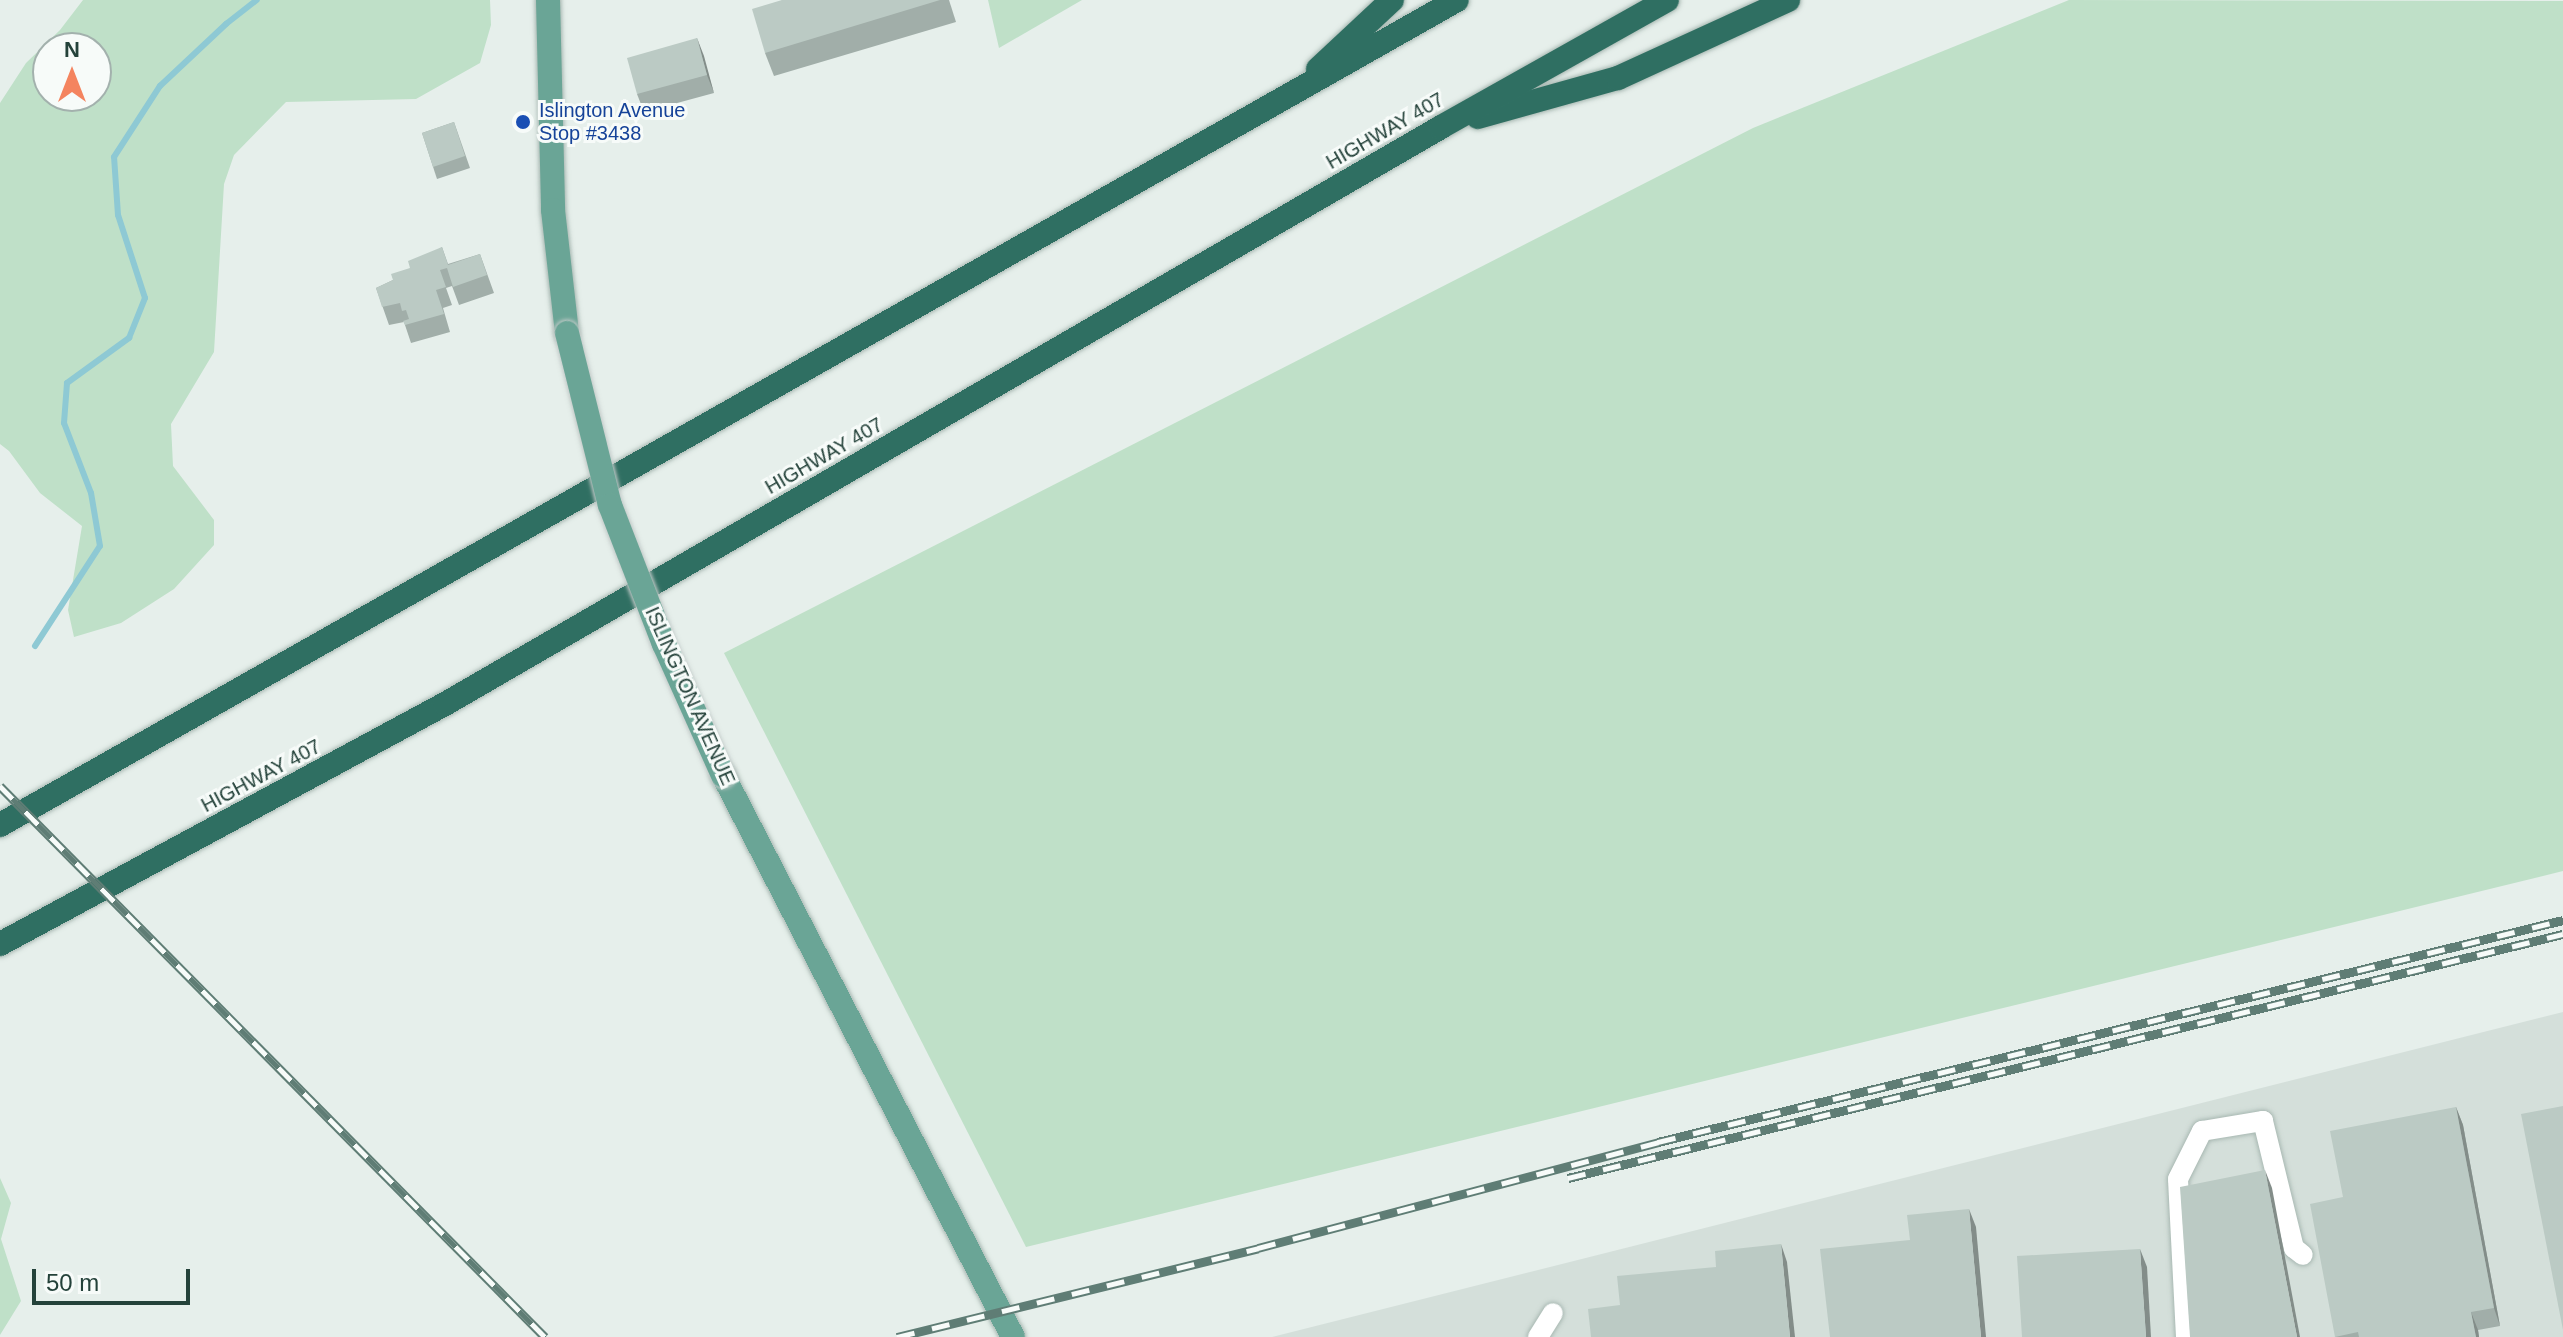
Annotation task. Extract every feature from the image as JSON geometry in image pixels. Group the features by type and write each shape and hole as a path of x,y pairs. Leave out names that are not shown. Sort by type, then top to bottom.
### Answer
{"highway":[{"path":"1287,97 1392,0"},
{"path":"0,825 1457,0"},
{"name":"HIGHWAY 407","path":"0,944 445,704 1441,127 1667,0"},
{"path":"1441,127 1618,78 1788,0"}],"main road":[{"name":"ISLINGTON AVENUE","path":"548,0 553,210 567,333 610,505 664,644 723,775 1013,1337"}],"lane":[{"path":"2186,1337 2178,1179 2202,1131 2263,1121 2294,1248 2303,1255"},
{"path":"1538,1337 1553,1313"}],"shaded area":[{"path":"2563,1012 2563,1337 1272,1337"}],"green space":[{"path":"83,0 490,0 491,25 480,63 416,99 286,102 234,155 224,184 214,352 171,424 173,466 214,520 214,545 174,589 121,623 74,637 68,610 82,526 40,493 9,451 0,444 0,103 32,57 32,112 112,112 112,32 58,32"},
{"path":"988,0 1082,0 999,48"},
{"path":"2069,0 2563,1 2563,871 1026,1247 724,653 1753,128"},
{"path":"0,1178 11,1203 1,1239 21,1301 0,1335"}],"building":[{"path":"782,0 940,0 765,53 752,9"},
{"path":"697,38 707,75 637,94 627,58"},
{"path":"454,122 465,156 433,167 422,133"},
{"path":"442,247 448,265 480,254 487,275 453,287 447,268 440,270 446,287 436,290 444,314 405,325 403,321 409,319 406,310 402,311 400,303 382,307 376,288 393,280 391,274 410,268 408,261"},
{"path":"2563,1106 2563,1330 2521,1114"},
{"path":"2456,1107 2494,1308 2471,1312 2476,1337 2359,1337 2358,1332 2335,1337 2310,1204 2343,1197 2330,1131"},
{"path":"2265,1170 2297,1337 2190,1337 2180,1187"},
{"path":"1969,1209 1981,1337 1830,1337 1820,1249 1910,1240 1907,1215"},
{"path":"1781,1244 1790,1337 1591,1337 1588,1309 1620,1305 1617,1276 1716,1267 1715,1251"},
{"path":"2140,1249 2146,1337 2022,1337 2017,1256"}],"waterway":[{"path":"35,646 100,546 91,493 64,423 67,383 129,338 145,298 118,215 114,157 160,86 226,24 257,0"}],"railway":[{"path":"0,786 545,1337"},
{"path":"897,1337 1258,1248 1658,1142 2563,920"},
{"path":"1568,1178 2563,934"}],"place":[{"name":"Islington Avenue Stop #3438","path":"523,122"}]}
